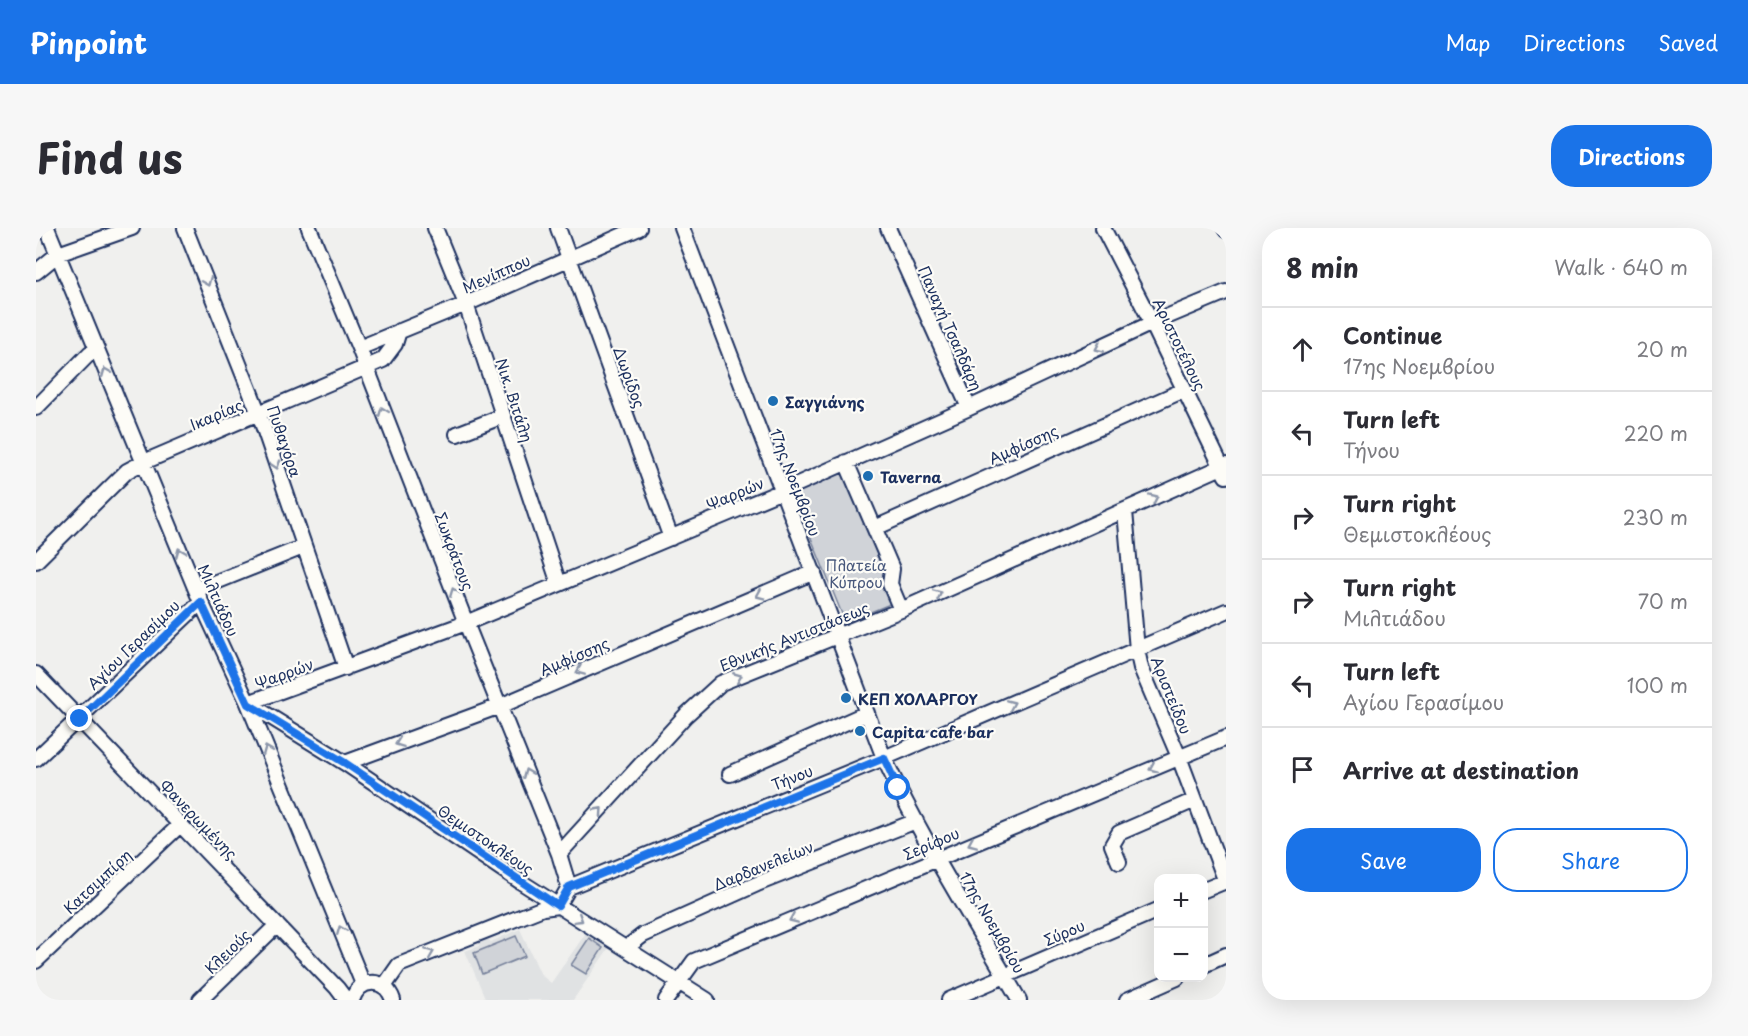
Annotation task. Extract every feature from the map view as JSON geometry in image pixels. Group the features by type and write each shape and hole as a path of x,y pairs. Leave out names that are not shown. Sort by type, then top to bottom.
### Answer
{"street":[{"name":"Μιλτιάδου","path":"47,228 198,596 248,704 354,994"},
{"path":"36,272 58,254 132,228"},
{"name":"Πυθαγόρα","path":"185,228 259,414 346,668"},
{"name":"Σωκράτους","path":"309,228 359,348 559,854 569,887"},
{"name":"Νικ. Βιτάλη","path":"435,228 466,304 559,584"},
{"name":"Δωρίδος","path":"558,228 671,538"},
{"name":"Μενίππου","path":"359,348 639,228"},
{"name":"17ης Νοεμβρίου","path":"682,228 884,758 916,821 1019,1000"},
{"name":"Παναγή Τσαλδάρη","path":"888,228 969,408"},
{"name":"Αριστοτέλους","path":"1103,228 1224,469"},
{"name":"Ψαρρών","path":"248,704 466,623 671,538 782,491 1152,323 1226,292"},
{"path":"366,368 390,354 399,331"},
{"path":"36,408 90,353 97,349"},
{"name":"Ικαρίας","path":"36,561 127,471 366,368"},
{"name":"Αμφίσσης","path":"875,528 1184,390"},
{"path":"457,434 503,416"},
{"path":"846,462 892,569 890,584 901,610"},
{"name":"Εθνικής Αντιστάσεως","path":"559,854 686,715 722,683 901,610 1224,469"},
{"name":"Αριστείδου","path":"1125,511 1137,650 1141,668 1179,757 1226,881"},
{"name":"Αγίου Γερασίμου","path":"36,759 80,719 198,596 303,547"},
{"name":"Αμφίσσης","path":"345,763 500,706 814,572"},
{"name":"Τήνου","path":"569,887 884,758 1226,611"},
{"name":"Φανερωμένης","path":"36,674 338,988 354,994"},
{"name":"Θεμιστοκλέους","path":"248,704 345,763 558,906 707,1000"},
{"path":"730,774 867,713"},
{"name":"Σερίφου","path":"666,1000 694,961 1226,738"},
{"path":"1119,862 1112,845 1119,833 1195,800"},
{"name":"Δαρδανελείων","path":"626,948 643,935 757,884 916,821"},
{"name":"Κατσιμπίρη","path":"36,961 181,824"},
{"path":"1208,888 1226,881"},
{"path":"354,994 385,985 399,965 543,908 558,906 569,887"},
{"name":"Σύρου","path":"949,1000 1154,912"},
{"name":"Κλειούς","path":"200,1000 277,926"},
{"path":"1208,963 1226,955"},
{"path":"1127,1000 1168,982"},
{"path":"385,985 393,1000"}],"shaded area":[{"path":"520,929 541,975 551,983 588,930 611,945 573,1000 486,1000 465,951 479,946 478,941 486,938 491,942"}],"green space":[{"name":"Πλατεία Κύπρου","path":"840,473 844,475 888,572 895,602 849,621 844,619 794,496 801,490"},
{"path":"516,936 525,956 482,974 474,953"},
{"path":"589,938 603,948 586,974 571,965"}],"place":[{"name":"Σαγγιάνης","path":"773,401"},
{"name":"Taverna","path":"868,476"},
{"name":"ΚΕΠ ΧΟΛΑΡΓΟΥ","path":"846,698"},
{"name":"Capita cafe bar","path":"860,731"}],"route":[{"path":"80,719 201,602 248,704 345,763 558,906 569,887 884,758 898,788"}]}
